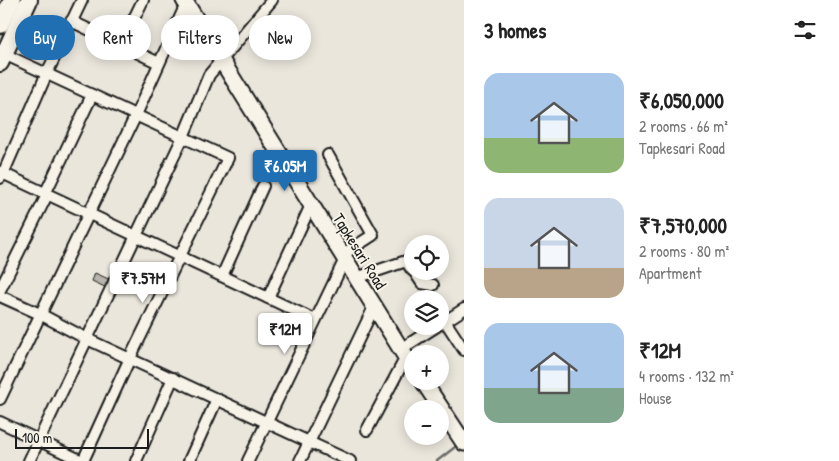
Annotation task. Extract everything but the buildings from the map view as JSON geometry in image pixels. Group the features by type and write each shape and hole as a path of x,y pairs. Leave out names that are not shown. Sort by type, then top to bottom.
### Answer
{"main road":[{"path":"0,25 12,0"},
{"path":"2,59 29,0"}],"street":[{"path":"74,15 82,0"},
{"path":"135,15 142,0"},
{"path":"29,461 183,137 209,75 272,0"},
{"path":"0,399 136,115 185,2"},
{"name":"Tapkesari Road","path":"185,2 404,355"},
{"path":"0,422 83,461 130,358 228,158 47,73 2,59"},
{"path":"151,59 159,63"},
{"path":"53,60 1,175 181,256 315,320"},
{"path":"0,290 92,95"},
{"path":"248,461 343,257 373,235 328,155"},
{"path":"222,276 263,186"},
{"path":"268,298 311,205"},
{"path":"356,278 404,262"},
{"path":"420,280 422,283 433,285"},
{"path":"0,296 40,314 87,339 350,461"},
{"path":"300,461 374,306"},
{"path":"449,319 464,310"},
{"path":"449,333 464,350"},
{"path":"419,345 430,335"},
{"path":"367,430 404,362"},
{"path":"136,461 173,378"},
{"path":"429,390 464,442"},
{"path":"189,461 216,399"}],"waterway":[{"path":"437,461 459,444"}]}
